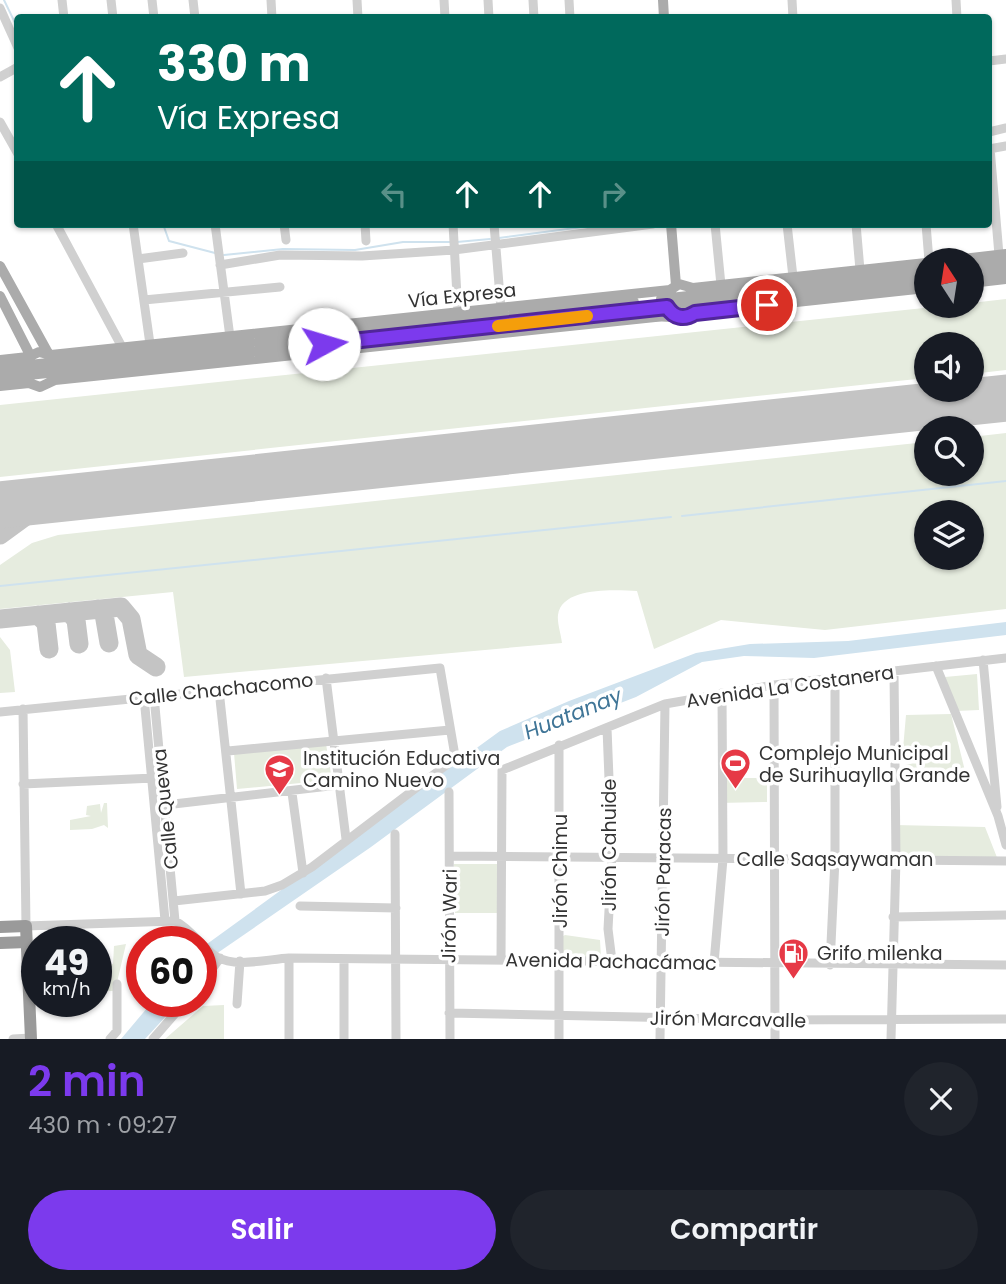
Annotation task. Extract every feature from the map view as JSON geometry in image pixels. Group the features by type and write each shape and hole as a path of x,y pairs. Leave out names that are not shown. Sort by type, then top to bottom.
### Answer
{"highway":[{"path":"0,927 21,926"},
{"path":"0,943 21,942"},
{"path":"30,1017 31,1038"}],"main road":[{"path":"674,228 682,298"},
{"path":"984,256 1004,258"},
{"path":"984,262 1004,258"},
{"name":"Vía Expresa","path":"0,386 27,367 39,352 54,364 325,352 393,344 682,298 721,285 914,264"},
{"path":"874,281 901,265"},
{"path":"0,266 54,364"},
{"name":"Vía Expresa","path":"874,281 914,273"},
{"path":"984,275 1006,275"},
{"path":"984,282 1006,275"},
{"name":"Vía Expresa","path":"54,364 420,330 682,298 874,281 914,280"},
{"path":"874,281 904,290"},
{"name":"Vía Expresa","path":"0,360 27,367 40,387 54,364 122,347 501,309 682,298 914,289"},
{"path":"0,296 27,367"},
{"path":"391,320 420,330"},
{"path":"299,342 324,327"},
{"path":"393,344 420,330"},
{"path":"299,342 325,352"},
{"name":"Vía Expresa","path":"0,368 27,367"},
{"name":"Vía Expresa","path":"0,378 27,367"}],"street":[{"path":"0,8 14,39"},
{"path":"0,122 14,146"},
{"path":"992,165 1004,258"},
{"path":"58,228 122,347"},
{"path":"134,228 150,344"},
{"path":"215,228 230,337"},
{"path":"285,228 286,240"},
{"path":"365,228 366,241"},
{"path":"453,228 458,314"},
{"path":"494,228 501,309"},
{"path":"219,257 362,256 614,228"},
{"path":"715,228 721,285"},
{"path":"787,228 793,277"},
{"path":"856,228 860,270"},
{"path":"926,228 927,248"},
{"path":"138,259 183,253"},
{"path":"144,300 281,287"},
{"name":"Avenida La Costanera","path":"502,857 502,770 559,745 665,704 722,692 1006,658"},
{"path":"983,660 1006,845"},
{"path":"936,666 1002,815"},
{"name":"Calle Chachacomo","path":"0,712 327,678 441,669 450,730"},
{"path":"891,1039 897,859 894,672"},
{"path":"327,678 346,839"},
{"path":"830,965 835,859 835,678"},
{"path":"774,685 777,762 774,859 775,1039"},
{"path":"219,690 228,751 242,894"},
{"path":"714,963 723,859 722,692"},
{"name":"Calle Quewa","path":"154,696 174,901 170,921"},
{"name":"Calle Quewa","path":"144,697 151,778 170,921"},
{"name":"Jirón Paracas","path":"660,1039 665,704"},
{"path":"23,709 26,926 170,921 188,928 218,958"},
{"name":"Jirón Cahuide","path":"607,728 612,855 608,929 612,961"},
{"path":"174,901 274,889 303,873 453,760 454,750 450,730 228,751"},
{"name":"Jirón Chimu","path":"559,745 559,1039"},
{"path":"23,784 162,777"},
{"path":"165,805 233,796 292,793 338,785"},
{"name":"Jirón Wari","path":"449,792 450,1039"},
{"path":"292,793 303,873"},
{"path":"395,834 396,1039"},
{"name":"Calle Saqsaywaman","path":"451,856 612,855 723,859 1006,861"},
{"path":"501,960 502,857"},
{"path":"300,906 396,908"},
{"path":"893,917 1006,915"},
{"name":"Avenida Pachacámac","path":"218,958 240,961 289,958 559,963 612,961 660,964 775,962 830,965 1006,965"},
{"path":"289,958 289,1039"},
{"path":"344,960 344,1039"},
{"path":"237,1004 240,961"},
{"path":"110,1039 117,1031 117,984"},
{"name":"Jirón Marcavalle","path":"449,1013 774,1020 1006,1019"},
{"path":"153,1039 172,1017"},
{"path":"13,1039 31,1038"}],"shaded area":[{"path":"1006,299 1006,370 984,373 984,332 914,332 914,379 0,477 0,405 914,309 914,318 984,318 984,302"},
{"path":"1006,433 1006,609 825,630 721,620 654,649 637,591 604,591 579,594 562,606 558,618 562,643 184,677 173,592 0,609 0,565 32,543 58,535 914,443 914,486 984,486 984,436"},
{"path":"0,637 10,650 15,692 0,693"},
{"path":"977,674 979,710 956,711 945,677"},
{"path":"951,714 965,771 905,773 905,765 925,761 921,745 903,749 906,715"},
{"path":"326,744 332,780 237,789 234,753"},
{"name":"Complejo Municipal de Surihuaylla Grande","path":"719,778 767,778 767,802 719,803"},
{"path":"104,803 107,803 108,828 104,825 92,829 70,830 70,820 91,816 86,815 87,806 100,804 101,813"},
{"path":"895,825 985,827 998,860 895,859"},
{"path":"454,864 498,864 498,913 455,913"},
{"path":"565,935 600,940 601,958 558,958 558,939"},
{"path":"126,944 115,991 112,991 112,964 114,946"},
{"path":"217,1005 224,1005 224,1039 165,1039 190,1017 217,1017"}],"water":[{"name":"Huatanay","path":"1006,622 1006,635 814,658 744,656 702,662 636,697 507,747 371,847 217,953 217,937 500,731 569,701 696,653 750,644 848,641"},
{"path":"140,1017 165,1017 145,1039 121,1039"}],"waterway":[{"path":"4,0 14,21"},
{"path":"164,228 169,241 215,253"},
{"path":"499,238 575,228"},
{"path":"457,242 490,239"},
{"path":"224,255 283,249 355,250 403,242 452,242"},
{"path":"682,516 1006,481"},
{"path":"0,586 671,517"}],"taxiway":[{"path":"0,535 48,500"},
{"path":"0,619 121,607 131,619 138,655 156,667"},
{"path":"98,609 104,614 109,643"},
{"path":"69,612 76,620 79,644"},
{"path":"38,615 46,623 49,649"}],"runway":[{"path":"0,505 1006,398"}],"slow traffic":[{"path":"498,326 587,316"}],"place":[{"name":"Complejo Municipal de Surihuaylla Grande","path":"736,791"},
{"name":"Institución Educativa Camino Nuevo","path":"280,796"},
{"name":"Grifo milenka","path":"794,980"}],"route":[{"path":"324,344 667,307 673,315 684,318 695,313 767,305"}]}
